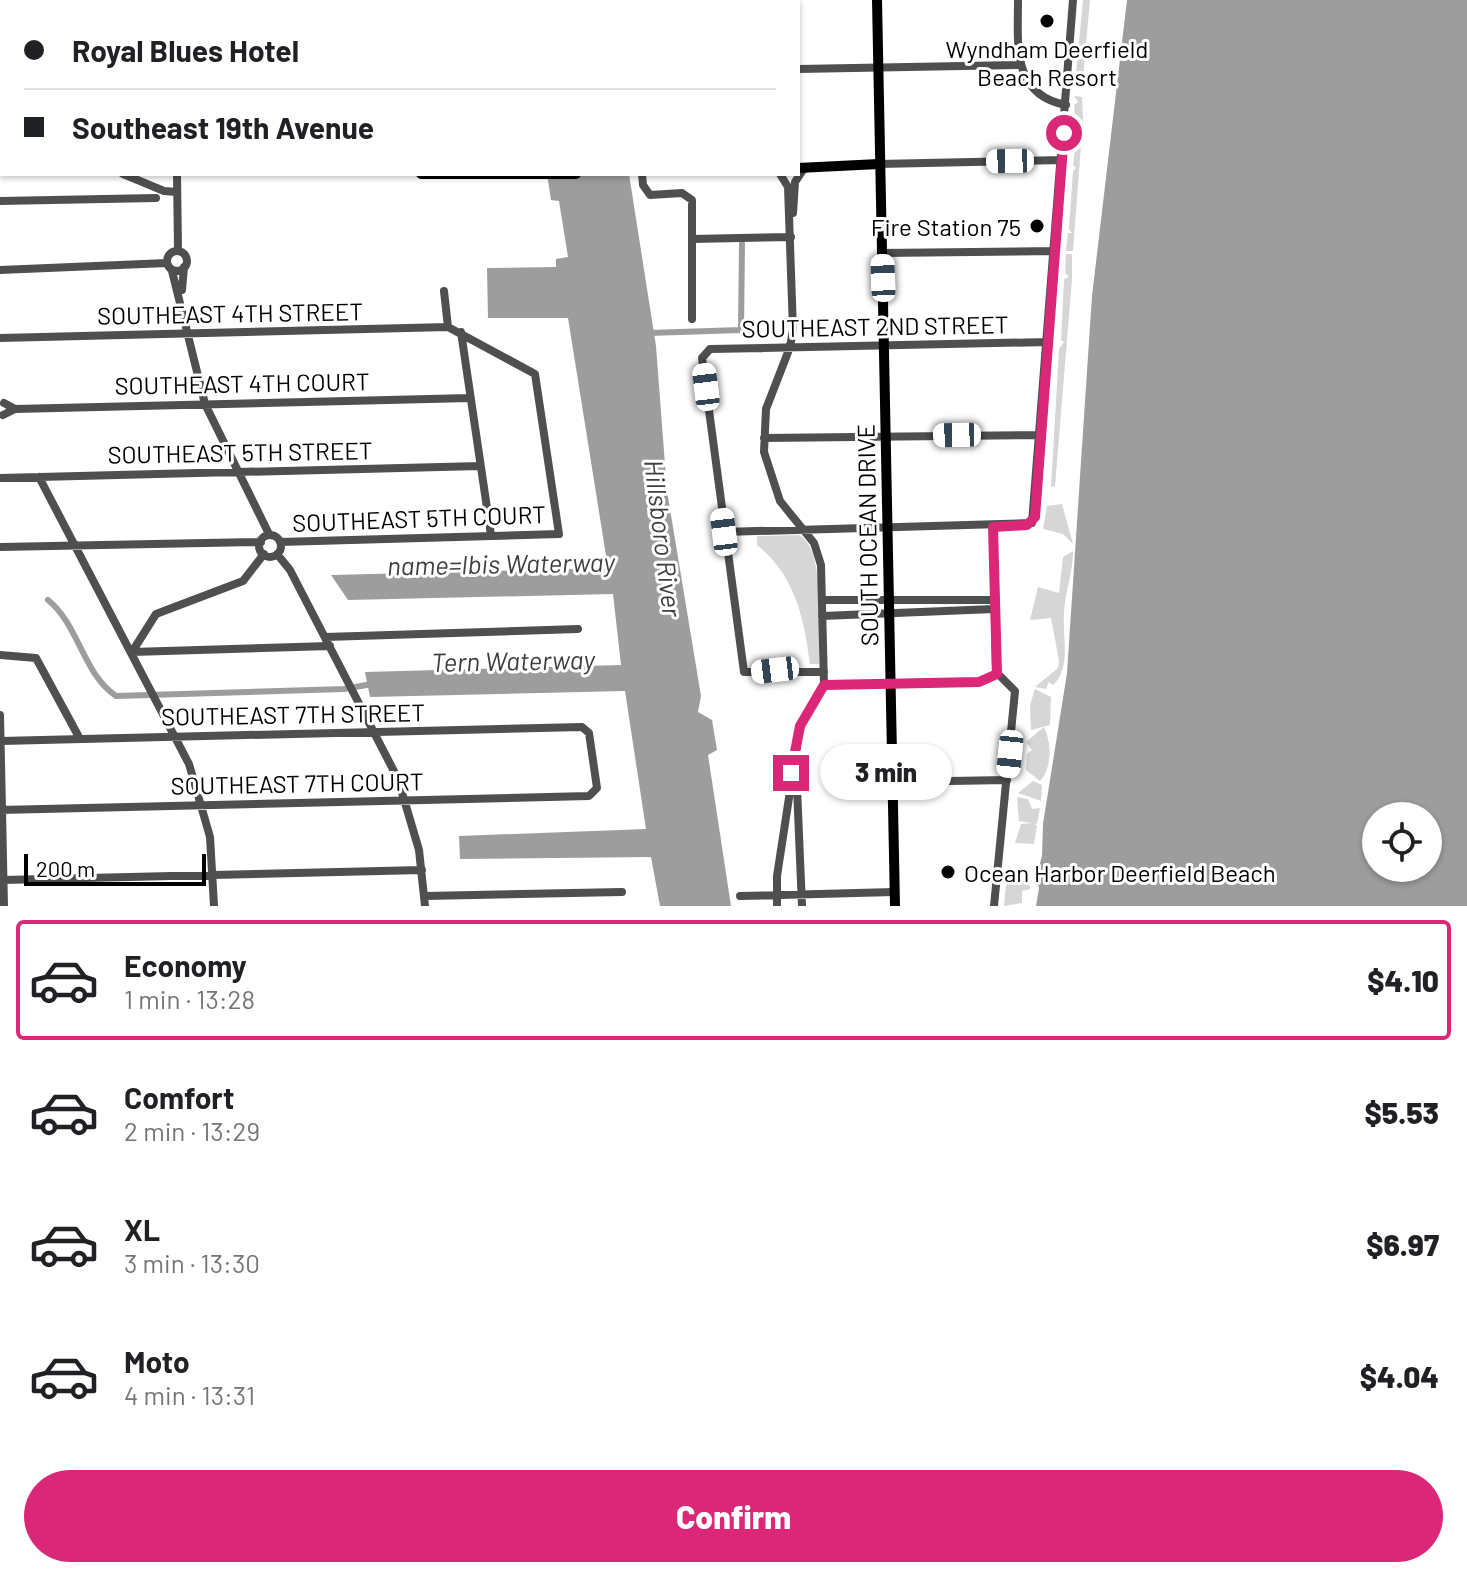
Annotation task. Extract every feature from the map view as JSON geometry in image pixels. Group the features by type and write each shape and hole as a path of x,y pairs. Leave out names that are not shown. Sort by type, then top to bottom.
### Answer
{"main road":[{"name":"SOUTH OCEAN DRIVE","path":"877,0 895,906"},
{"path":"801,167 879,164"}],"street":[{"path":"1018,0 1019,65 1032,88 1066,105"},
{"path":"824,672 744,672 724,532 993,527 1032,523 1073,0"},
{"path":"800,69 1019,65"},
{"path":"879,164 1062,160"},
{"path":"128,176 177,192"},
{"path":"177,176 178,250"},
{"path":"642,176 643,185 650,195 689,195 692,200 692,319"},
{"path":"781,176 788,187 791,237"},
{"path":"777,906 800,726 824,685 821,565 814,543 780,501 772,483 764,438 771,391 790,347 791,237 797,176"},
{"path":"130,198 137,193 142,182"},
{"path":"0,201 156,198"},
{"path":"692,239 791,237"},
{"path":"178,250 172,252 169,267 205,404 269,534 280,542 277,554"},
{"path":"178,250 186,256 185,334"},
{"path":"882,253 1055,251"},
{"path":"0,270 184,267"},
{"path":"444,291 448,327"},
{"name":"SOUTHEAST 4TH STREET","path":"0,338 448,327 535,374 559,534"},
{"path":"461,332 491,535"},
{"name":"SOUTHEAST 2ND STREET","path":"724,532 702,358 710,349 1048,342"},
{"name":"SOUTHEAST 4TH COURT","path":"2,416 15,409 470,398"},
{"path":"1,400 15,409"},
{"path":"1,400 2,416"},
{"path":"764,438 1041,435"},
{"name":"SOUTHEAST 5TH STREET","path":"0,478 480,466"},
{"path":"39,477 176,736 203,805 213,874 214,906"},
{"path":"993,527 997,674 1015,691 994,906"},
{"path":"264,554 261,542 269,534"},
{"name":"SOUTHEAST 5TH COURT","path":"280,542 559,534"},
{"name":"SOUTHEAST 5TH COURT","path":"0,547 261,542"},
{"path":"132,652 156,614 175,603 243,581 264,554"},
{"path":"264,554 277,554"},
{"path":"277,554 290,570 376,732 405,800 422,870 425,901 622,892"},
{"path":"822,600 994,604"},
{"path":"822,616 994,604"},
{"path":"325,637 578,629"},
{"path":"132,652 330,646"},
{"path":"0,655 36,658 80,739"},
{"path":"824,685 979,682 997,674"},
{"path":"0,715 4,906"},
{"name":"SOUTHEAST 7TH STREET","path":"1,741 586,728 597,780 595,793"},
{"path":"795,759 802,906"},
{"path":"892,782 1007,780"},
{"name":"SOUTHEAST 7TH COURT","path":"1,810 595,793"},
{"path":"3,880 422,870"},
{"path":"740,896 894,892"}],"shaded area":[{"path":"1083,0 1090,0 1083,77 1075,83"},
{"path":"1074,96 1082,97 1083,118 1073,251 1066,251 1068,233 1072,233 1069,229 1073,171 1076,168 1073,165 1077,135 1074,105 1078,102"},
{"path":"1066,254 1072,254 1072,279 1055,486 1051,487 1059,349 1064,342 1061,340 1064,279 1069,277 1065,273"},
{"path":"1062,504 1073,544 1063,534 1043,529 1047,506"},
{"path":"799,535 808,543 817,574 819,664 810,664 801,614 789,584 770,557 757,545 757,536"},
{"path":"1073,551 1065,605 1062,669 1053,685 1049,682 1046,689 1035,687 1058,668 1059,661 1051,618 1030,620 1038,587 1059,593 1063,557"},
{"path":"1035,689 1051,697 1050,725 1031,730 1030,705"},
{"path":"1044,727 1050,754 1040,781 1026,770 1027,754 1032,750 1026,742"},
{"path":"1033,781 1042,785 1041,801 1018,793"},
{"path":"1017,797 1028,799 1032,809 1040,808 1037,824 1019,821"},
{"path":"1033,823 1037,826 1034,844 1015,843 1021,824"},
{"path":"1028,876 1030,889 1022,891 1022,903 1004,906 1006,884 1018,884 1018,879"}],"water":[{"path":"1127,0 1467,0 1467,906 1036,906 1043,824 1067,673 1092,296"},
{"name":"Hillsboro River","path":"547,176 629,176 656,346 667,491 701,696 698,712 712,720 717,750 708,755 731,906 660,906 651,857 460,859 459,836 646,829 625,691 370,697 365,672 621,665 613,594 348,600 331,575 608,568 568,318 488,318 487,268 556,267 556,259 568,257 559,201 551,200"}],"waterway":[{"path":"648,333 741,330 742,244"},
{"path":"48,600 67,622 96,675 116,696 344,689 372,684"}],"place":[{"name":"Wyndham Deerfield Beach Resort","path":"1047,21"},
{"name":"Fire Station 75","path":"1037,226"},
{"name":"Ocean Harbor Deerfield Beach","path":"948,872"}],"route":[{"path":"791,773 800,726 824,685 979,682 997,674 993,527 1027,525 1035,517 1064,133"}],"water label":[{"name":"name=Ibis Waterway","path":"501,563"},
{"name":"Tern Waterway","path":"513,660"}]}
